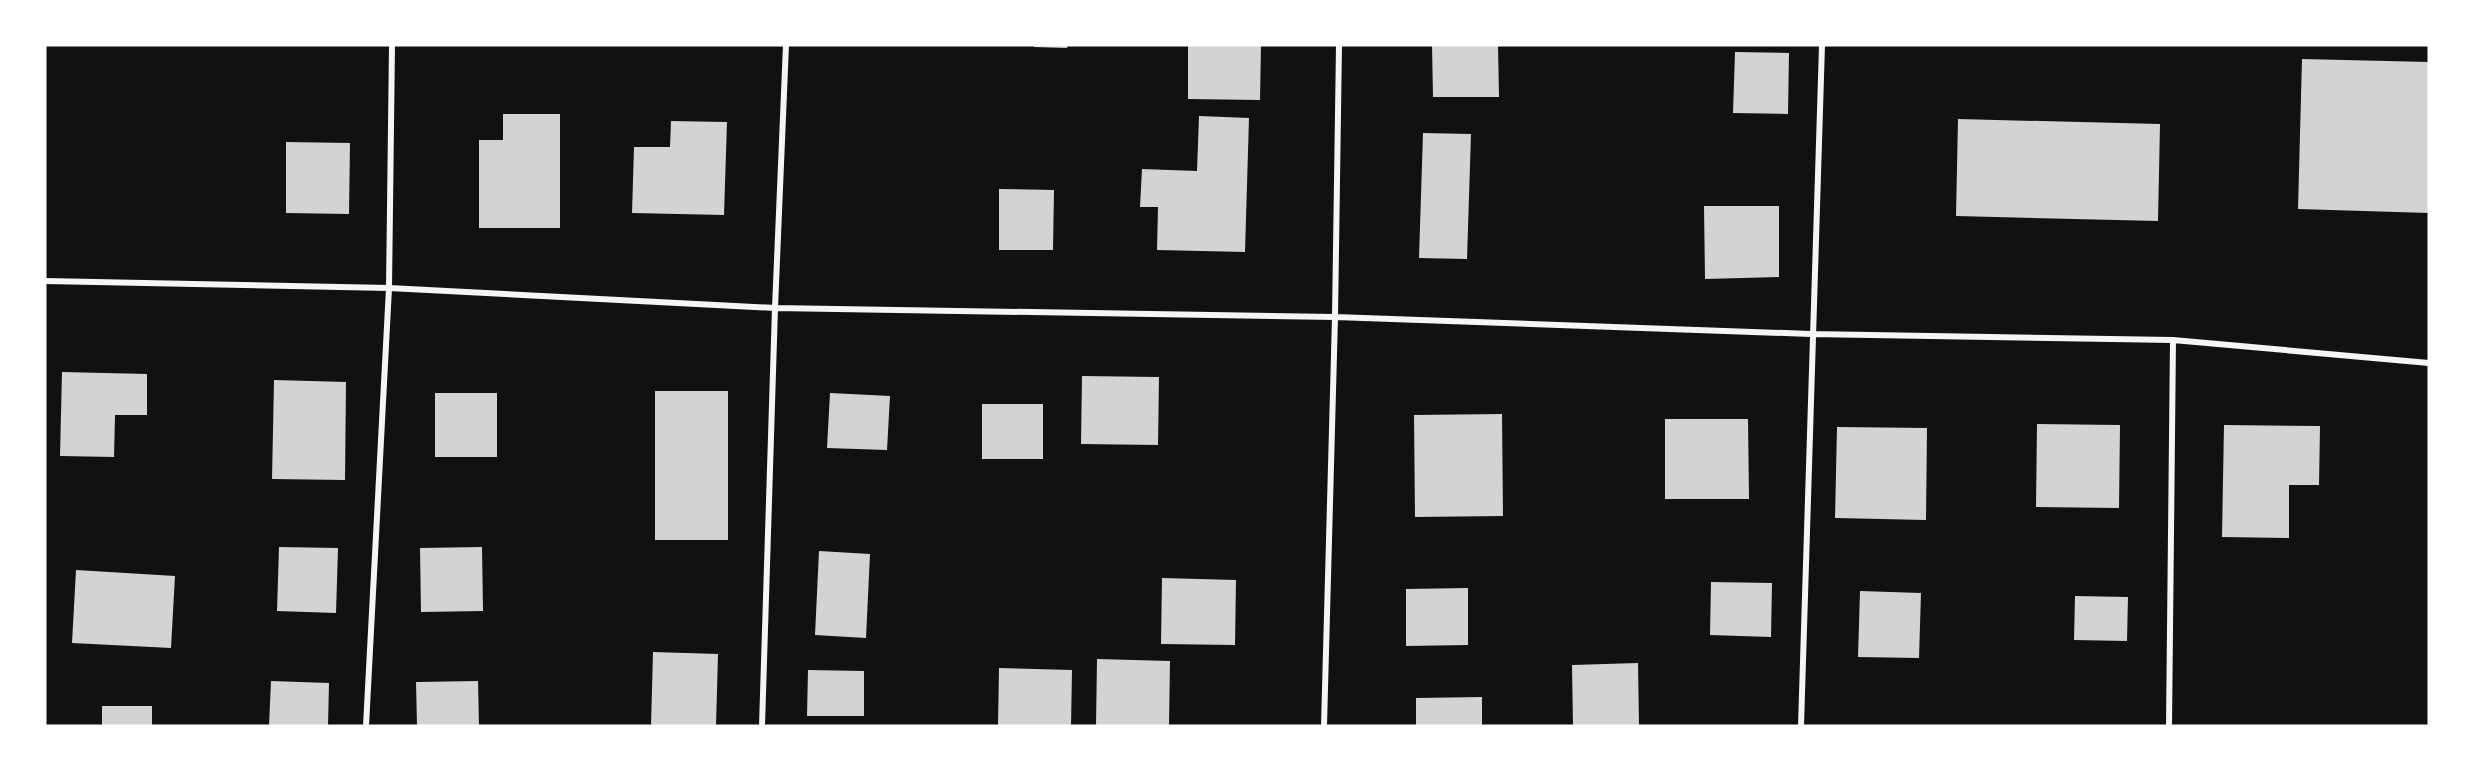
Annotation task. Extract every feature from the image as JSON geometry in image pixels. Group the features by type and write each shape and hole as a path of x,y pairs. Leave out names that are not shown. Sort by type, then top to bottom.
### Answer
{"street":[{"path":"366,726 389,288 392,45"},
{"path":"762,726 786,45"},
{"path":"1324,726 1335,317 1339,45"},
{"path":"1801,726 1811,334 1822,45"},
{"path":"45,281 389,288 775,308 1335,317 1811,334 2174,340 2429,363"},
{"path":"2169,726 2174,340"}],"building":[{"path":"1034,45 1068,45 1067,48 1034,47"},
{"path":"1188,45 1261,45 1260,100 1188,99"},
{"path":"1432,45 1498,45 1499,97 1433,97"},
{"path":"1735,52 1789,53 1788,114 1733,113"},
{"path":"2302,59 2429,62 2429,213 2298,209"},
{"path":"503,114 560,114 560,228 479,228 479,140 503,140"},
{"path":"1199,116 1249,118 1245,252 1157,250 1158,207 1140,207 1142,169 1197,171"},
{"path":"1958,119 2160,124 2158,221 1956,216"},
{"path":"671,121 727,122 724,215 632,213 634,147 670,147"},
{"path":"1423,133 1471,134 1467,259 1419,258"},
{"path":"286,142 350,143 349,214 286,213"},
{"path":"999,189 1054,190 1053,250 999,250"},
{"path":"1704,206 1779,206 1779,277 1705,279"},
{"path":"62,372 147,374 147,415 115,415 114,457 60,456"},
{"path":"1082,376 1159,377 1158,445 1081,444"},
{"path":"274,380 346,382 345,480 272,479"},
{"path":"655,391 728,391 728,540 655,540"},
{"path":"435,393 497,393 497,457 435,457"},
{"path":"830,393 890,396 887,450 827,448"},
{"path":"982,404 1043,404 1043,459 982,459"},
{"path":"1502,414 1503,516 1415,517 1414,415"},
{"path":"1665,419 1748,419 1749,499 1665,499"},
{"path":"2037,424 2120,425 2119,508 2036,507"},
{"path":"2224,425 2320,426 2319,485 2289,485 2289,538 2222,537"},
{"path":"1837,427 1927,428 1926,520 1835,518"},
{"path":"279,547 338,548 336,613 277,611"},
{"path":"482,547 483,611 421,612 420,548"},
{"path":"819,551 870,554 866,638 815,635"},
{"path":"76,570 175,576 171,648 72,643"},
{"path":"1162,578 1236,580 1235,645 1161,644"},
{"path":"1711,582 1772,583 1771,637 1710,635"},
{"path":"1468,588 1468,645 1406,646 1406,589"},
{"path":"1860,591 1921,593 1919,658 1858,657"},
{"path":"2075,596 2128,597 2127,641 2074,640"},
{"path":"653,652 718,654 716,726 651,726"},
{"path":"1097,659 1170,661 1169,726 1096,725"},
{"path":"1638,663 1639,726 1573,726 1572,665"},
{"path":"999,668 1072,670 1071,726 998,726"},
{"path":"808,670 864,671 864,716 807,716"},
{"path":"271,681 329,683 328,726 269,726"},
{"path":"478,681 479,726 417,726 416,682"},
{"path":"1482,697 1482,726 1416,726 1416,698"},
{"path":"102,706 152,706 152,726 102,726"}]}
